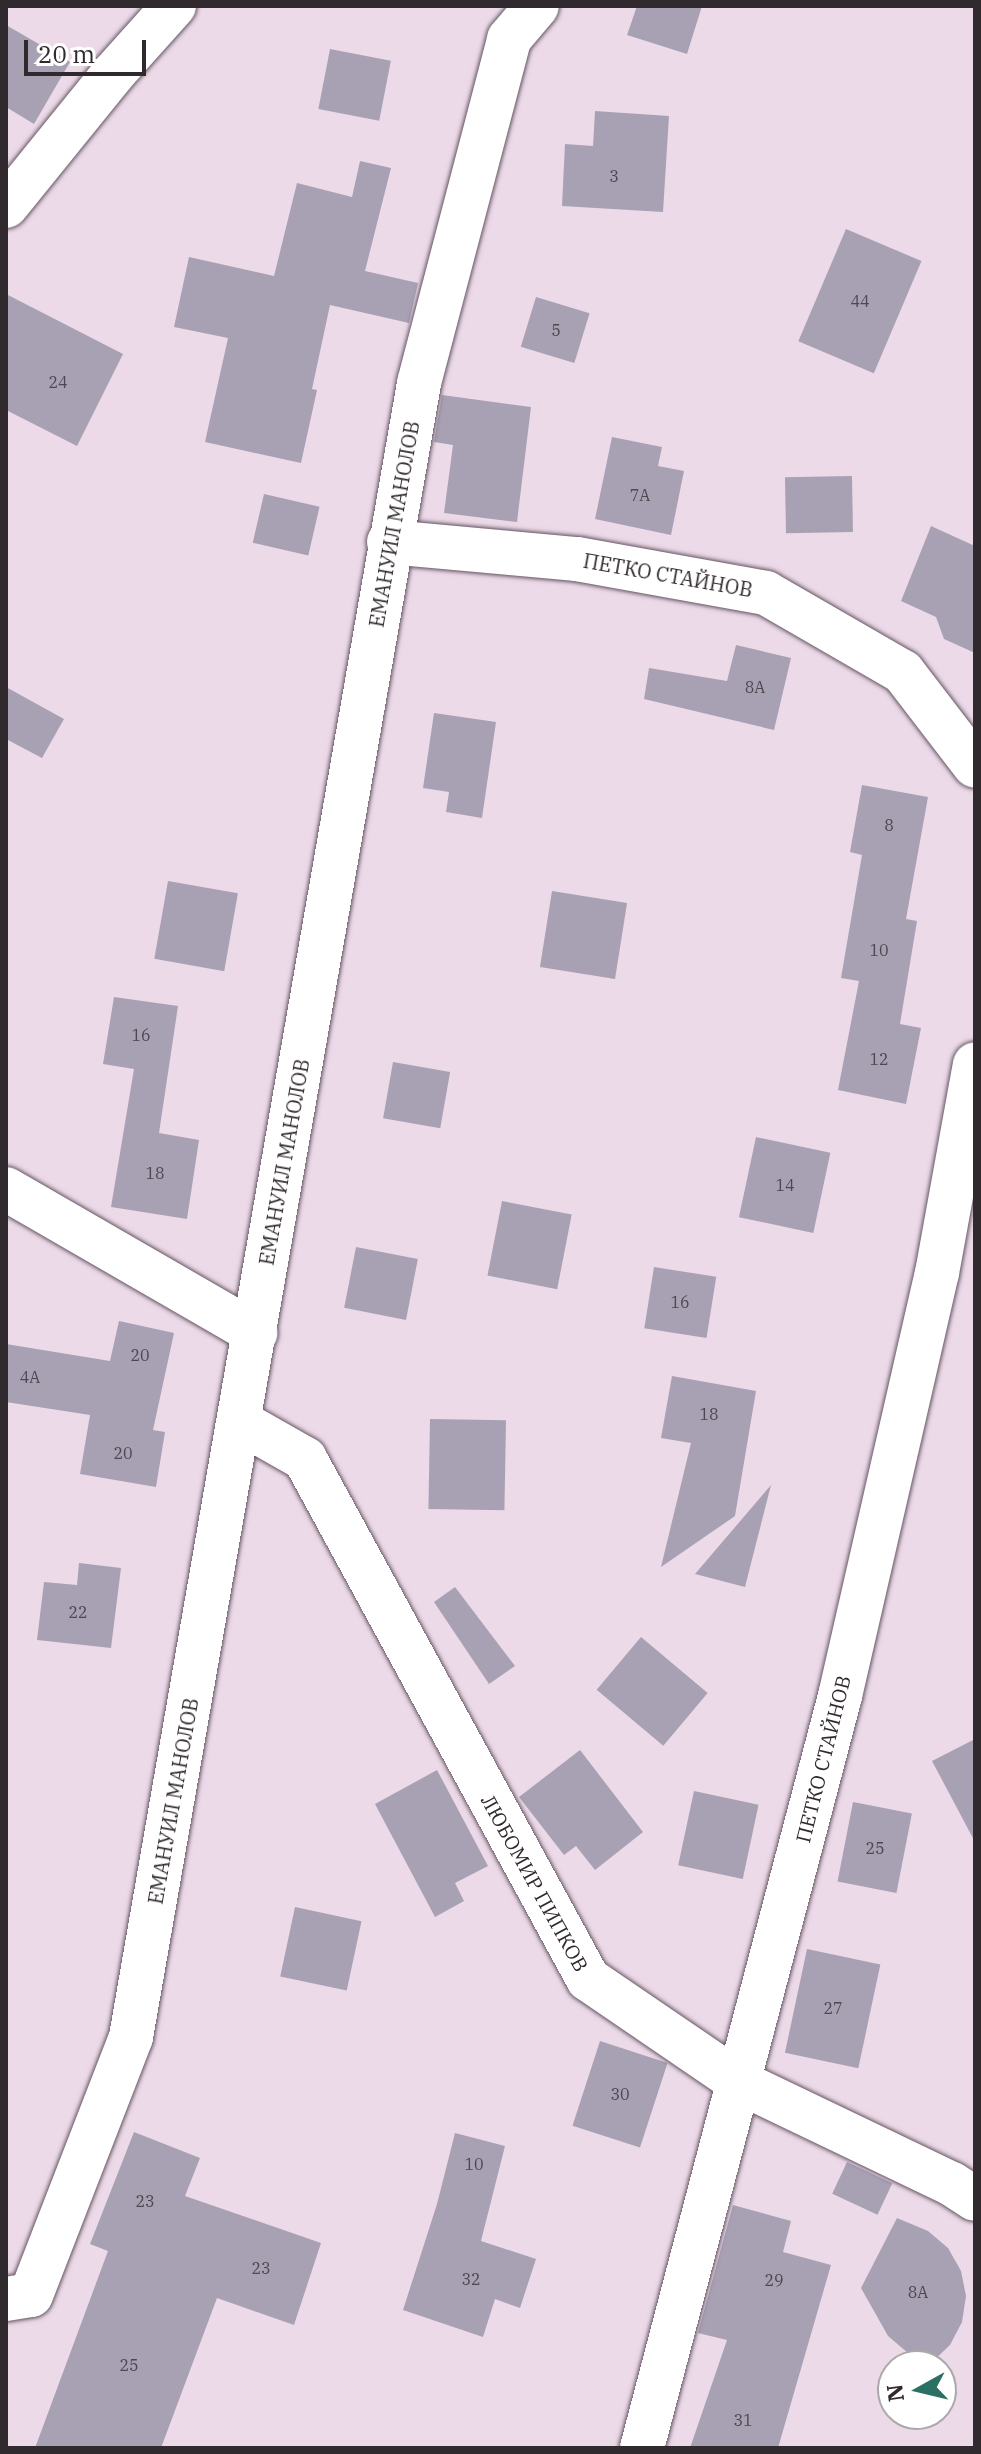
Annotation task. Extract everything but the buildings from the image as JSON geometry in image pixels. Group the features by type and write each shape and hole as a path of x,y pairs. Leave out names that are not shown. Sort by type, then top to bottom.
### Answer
{"street":[{"path":"6,206 102,87 174,6"},
{"name":"ЕМАНУИЛ МАНОЛОВ","path":"6,2299 31,2295 131,2037 419,383 509,39 537,6"},
{"name":"ПЕТКО СТАЙНОВ","path":"389,542 577,559 766,593 903,672 975,766"},
{"name":"ПЕТКО СТАЙНОВ","path":"642,2448 840,1696 937,1273 975,1064"},
{"path":"6,1189 255,1333"},
{"name":"ЛЮБОМИР ПИПКОВ","path":"240,1422 305,1459 588,1979 739,2082 952,2184 975,2199"}]}
